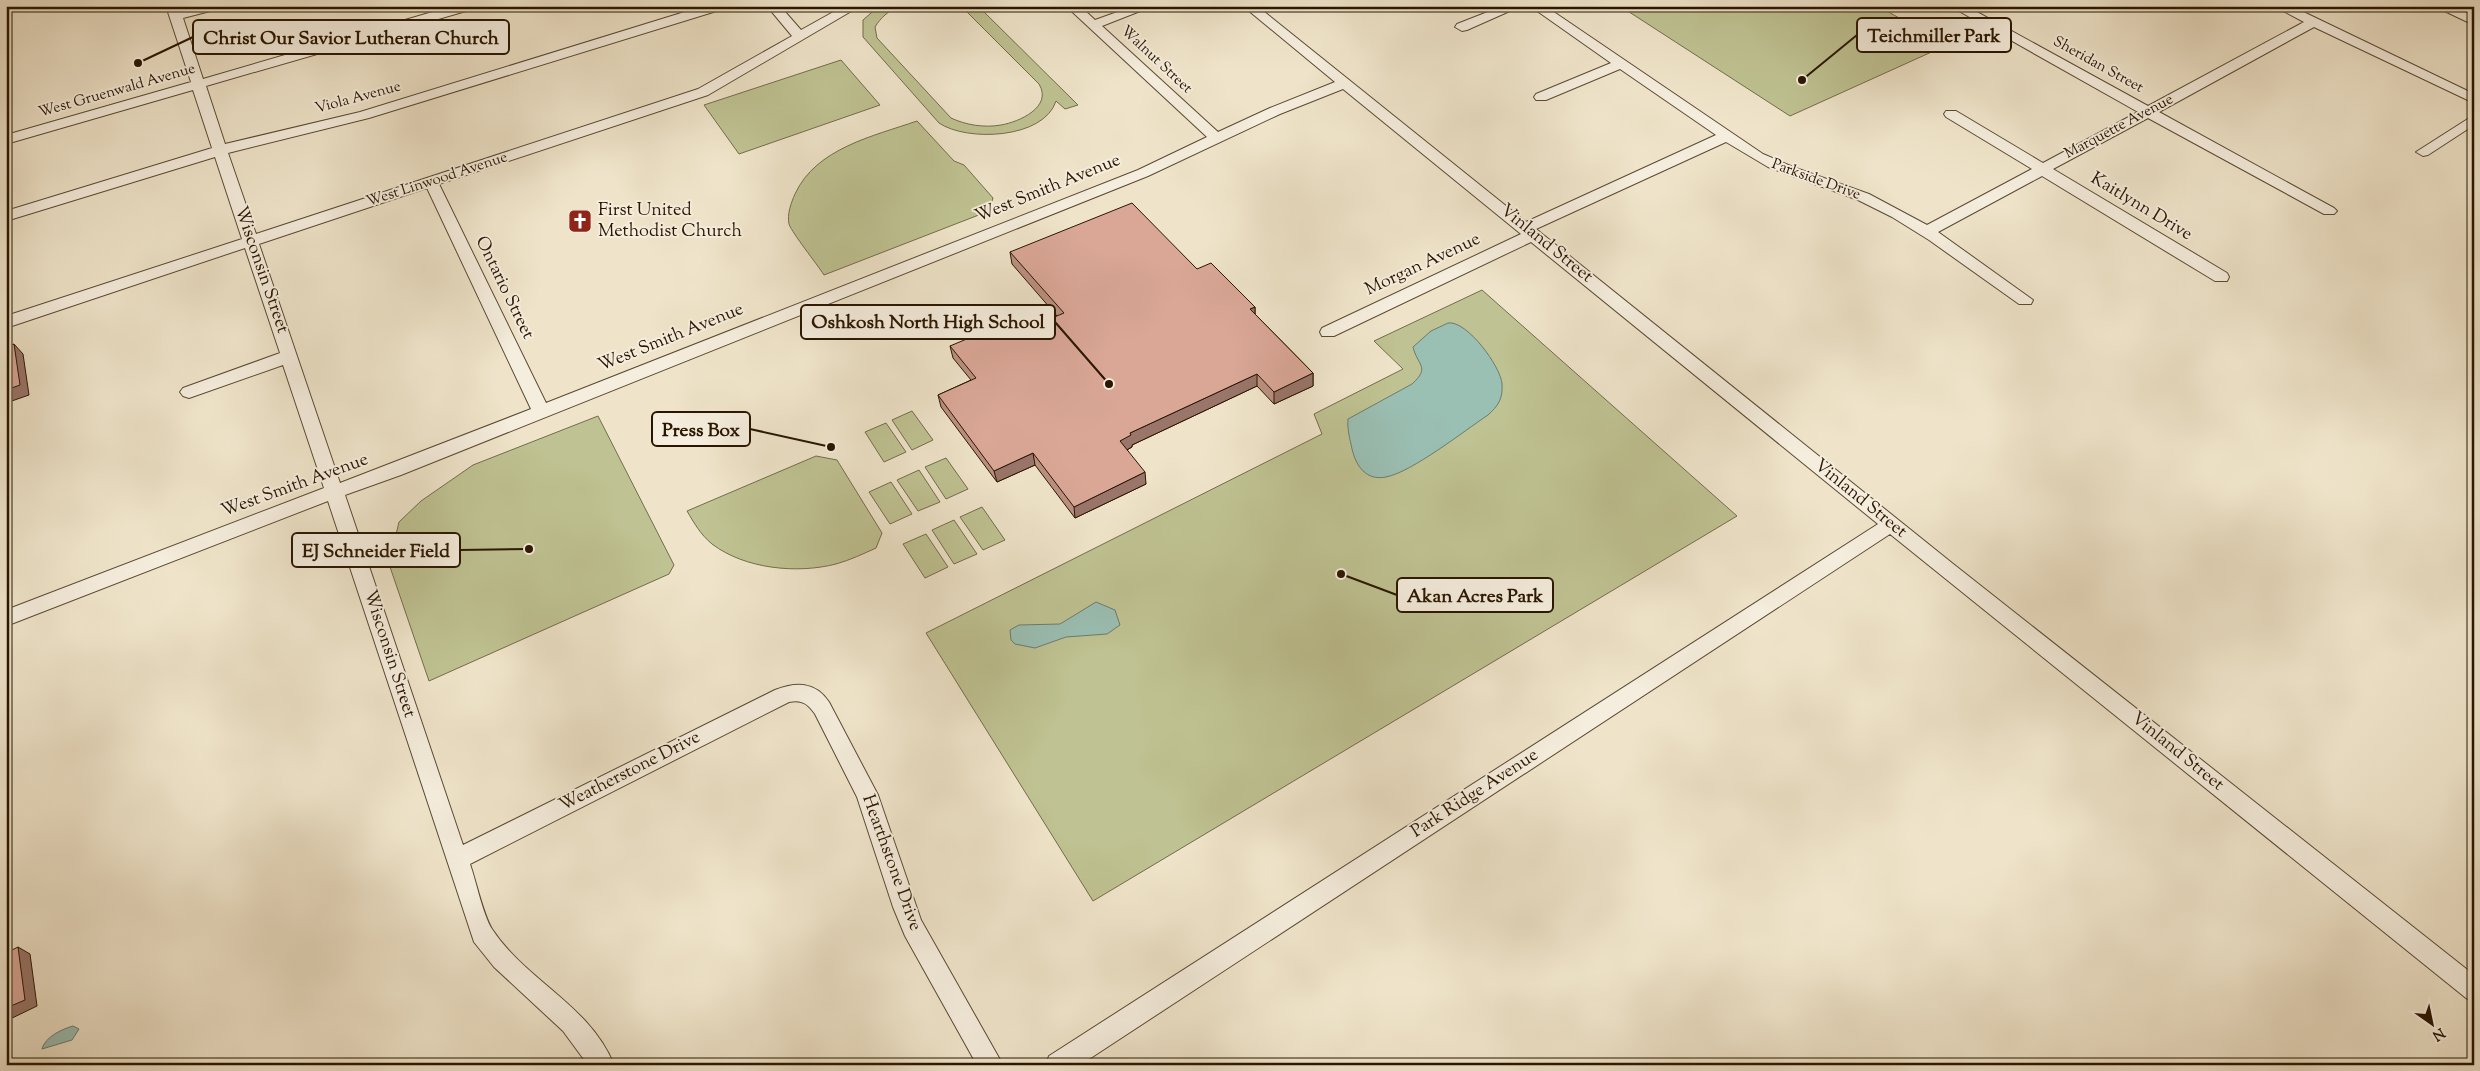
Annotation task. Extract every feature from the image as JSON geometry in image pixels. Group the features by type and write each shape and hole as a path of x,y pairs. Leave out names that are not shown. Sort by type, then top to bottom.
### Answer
{"street":[{"path":"174,11 213,6"},
{"name":"West Gruenwald Avenue","path":"6,140 468,6"},
{"name":"Viola Avenue","path":"6,216 222,150 364,115 718,6"},
{"path":"773,6 800,37"},
{"name":"West Linwood Avenue","path":"6,322 703,92 854,6"},
{"name":"Walnut Street","path":"1072,6 1217,139"},
{"path":"1093,25 1147,6"},
{"name":"Vinland Street","path":"1249,6 2474,990"},
{"path":"1462,27 1515,6"},
{"name":"Parkside Drive","path":"1536,6 1726,136 1777,168 1866,198 1924,232 2024,300"},
{"name":"Sheridan Street","path":"1956,6 2329,211"},
{"path":"2280,6 2474,99"},
{"path":"2440,6 2474,21"},
{"name":"Wisconsin Street","path":"174,11 336,491 482,934 502,959 572,1022 587,1040 602,1065"},
{"name":"Marquette Avenue","path":"1924,232 2314,22"},
{"path":"1541,97 1620,64"},
{"name":"West Smith Avenue","path":"6,618 541,412 1143,173 1275,111 1345,82"},
{"path":"1951,114 2041,168"},
{"path":"2422,152 2474,119"},
{"name":"Morgan Avenue","path":"1328,332 1726,136"},
{"name":"Kaitlynn Drive","path":"2041,168 2221,277"},
{"name":"Ontario Street","path":"431,182 541,412"},
{"path":"189,392 290,356"},
{"name":"Park Ridge Avenue","path":"1058,1065 1892,524"},
{"name":"Weatherstone Drive","path":"457,858 782,696 791,692 804,692"},
{"name":"Hearthstone Drive","path":"804,692 814,696 817,700 863,787 907,914 991,1065"}],"green space":[{"path":"879,6 898,6 877,23 875,27 877,38 951,118 975,125 1001,125 1025,117 1042,100 1039,84 961,6 979,7 1078,105 1065,109 1056,101 1049,114 1037,123 1021,130 1004,133 967,133 939,123 863,37 863,20"},
{"path":"1629,6 1878,6 1947,45 1790,116 1623,8"},
{"path":"841,60 880,105 739,154 704,105"},
{"path":"917,121 954,161 964,165 993,198 989,211 824,275 789,224 789,212 795,194 805,178 817,165 831,155 865,139"},
{"path":"1482,290 1737,516 1093,901 926,633 1322,434 1314,414 1403,369 1374,341"},
{"path":"912,411 933,440 912,450 892,420"},
{"path":"598,416 674,565 669,574 429,681 389,564 399,522 421,501 473,465"},
{"path":"886,423 906,452 884,462 865,432"},
{"path":"816,456 837,460 882,533 876,548 846,561 821,567 788,569 755,564 740,559 712,544 701,533 687,511"},
{"path":"946,458 968,489 946,499 925,467"},
{"path":"919,470 940,502 918,511 897,480"},
{"path":"891,482 912,514 890,524 869,492"},
{"path":"982,507 1005,540 983,550 960,517"},
{"path":"954,520 977,554 954,564 932,530"},
{"path":"926,534 948,567 925,578 903,544"}],"water":[{"path":"1448,323 1456,324 1473,336 1489,356 1496,367 1502,384 1502,394 1499,402 1488,415 1410,467 1386,477 1373,477 1363,471 1356,461 1349,434 1348,419 1412,384 1421,374 1422,370 1413,347 1431,331"},
{"path":"1096,602 1115,610 1120,625 1107,634 1066,637 1035,648 1015,644 1011,640 1010,630 1019,625 1060,624"},
{"path":"73,1026 79,1029 72,1040 42,1049 50,1037 59,1031"}],"building":[{"path":"1132,203 1197,269 1211,263 1255,307 1250,309 1313,373 1274,392 1257,374 1130,433 1131,435 1120,441 1145,472 1074,507 1033,453 994,471 938,395 976,378 950,346 1019,317 1028,328 1064,313 1010,252"},
{"path":"14,344 20,385 6,390 6,347"},
{"path":"18,947 25,1000 6,1008 6,953"}],"place":[{"name":"Christ Our Savior Lutheran Church","path":"138,63"},
{"name":"Teichmiller Park","path":"1802,80"},
{"name":"First United Methodist Church","path":"580,221"},
{"name":"Oshkosh North High School","path":"1109,384"},
{"name":"Press Box","path":"831,447"},
{"name":"EJ Schneider Field","path":"529,549"},
{"name":"Akan Acres Park","path":"1341,574"}]}
